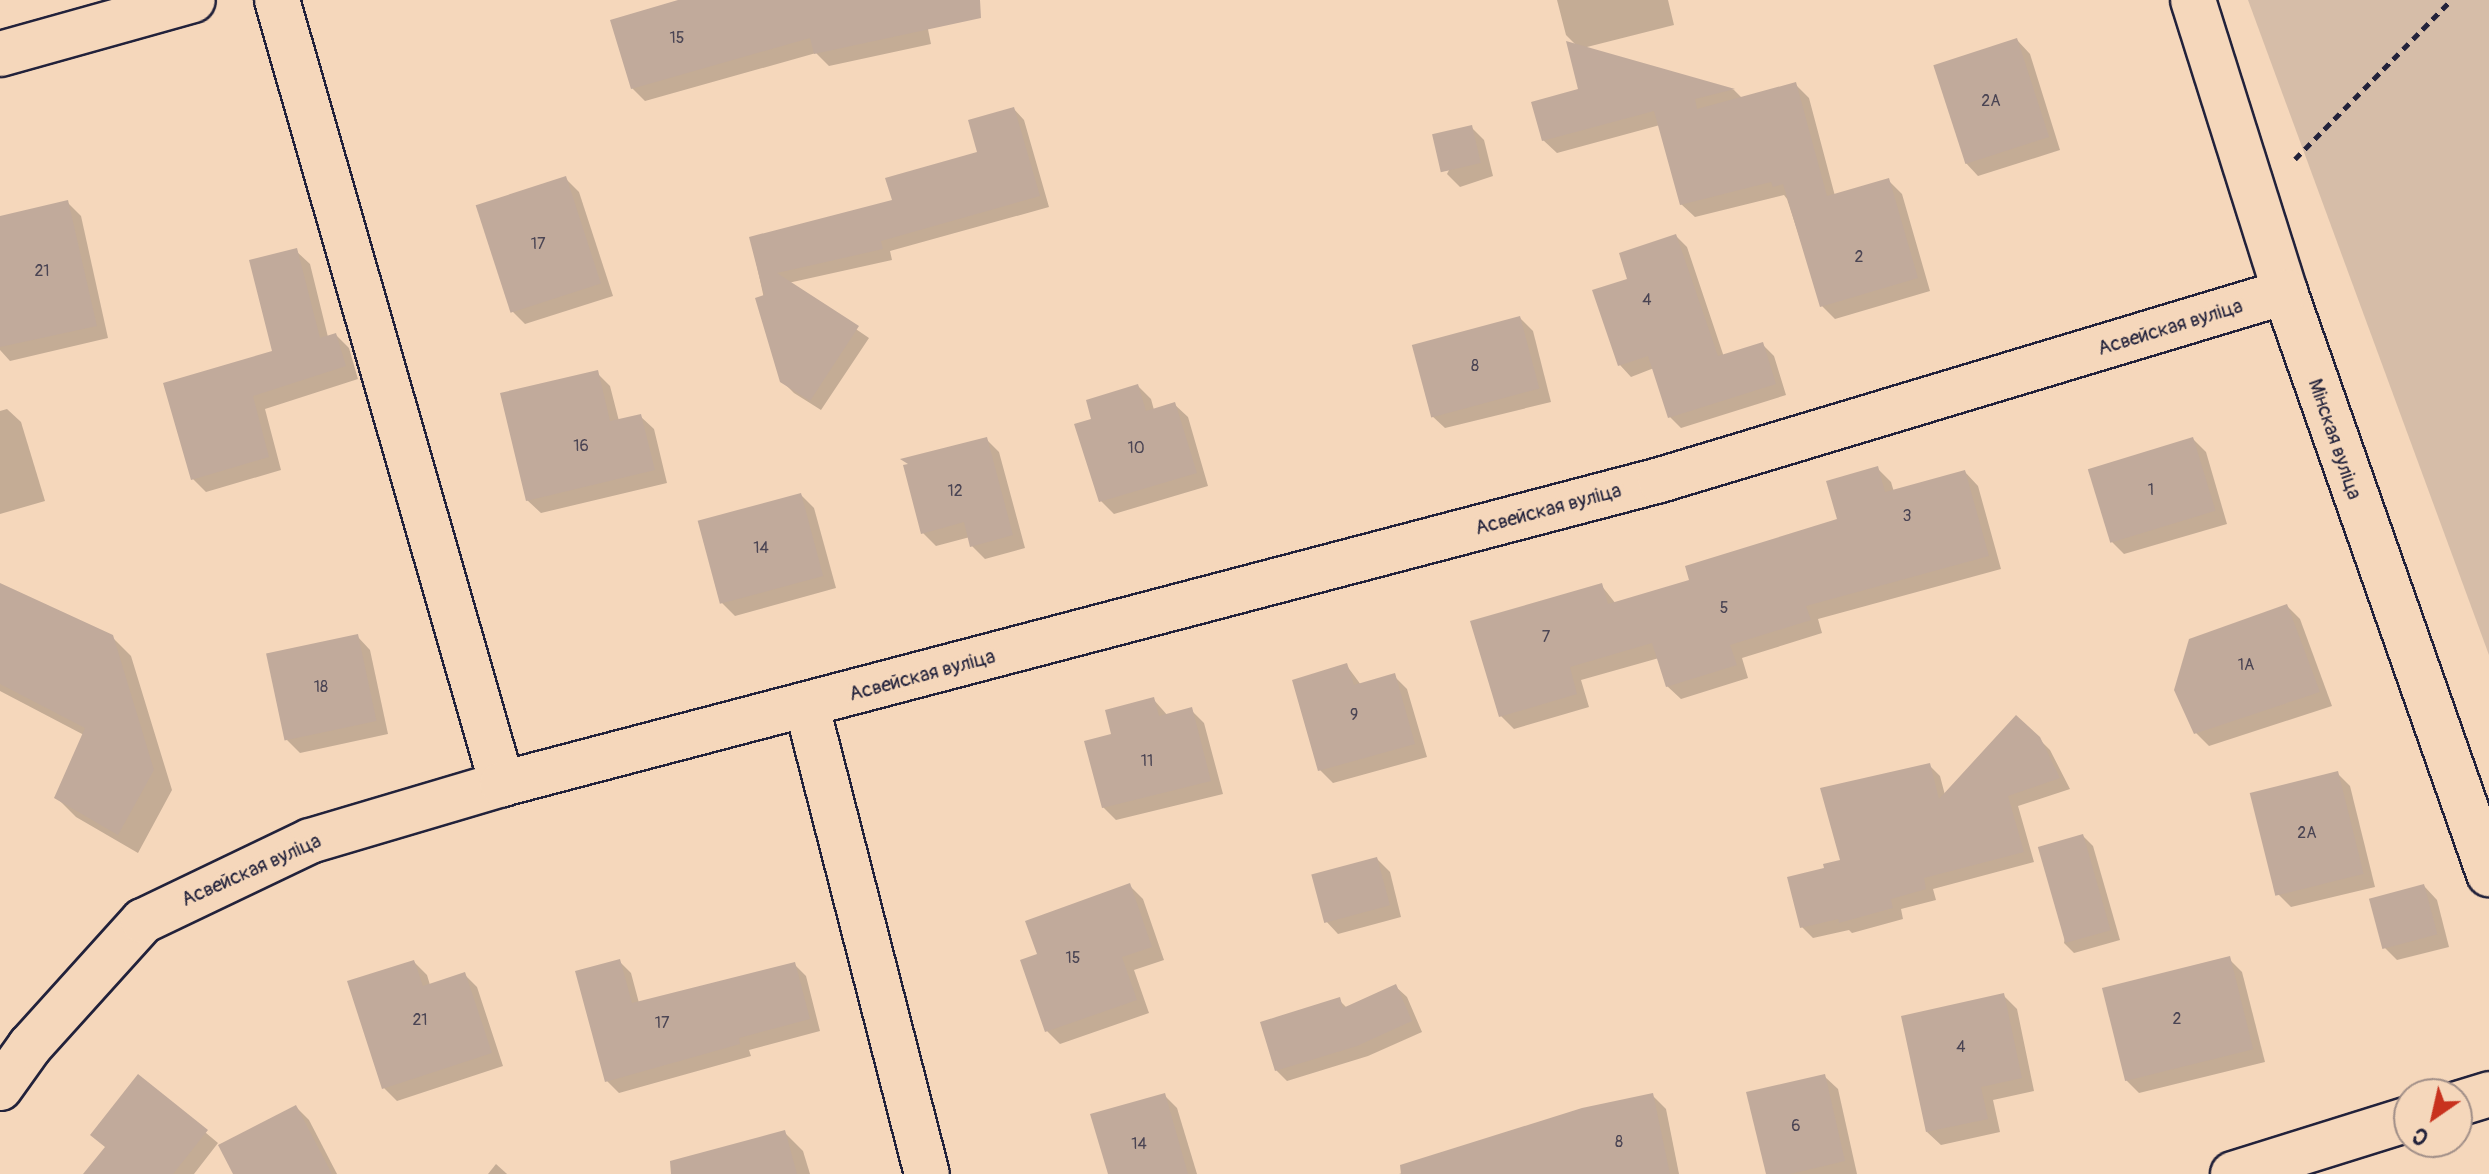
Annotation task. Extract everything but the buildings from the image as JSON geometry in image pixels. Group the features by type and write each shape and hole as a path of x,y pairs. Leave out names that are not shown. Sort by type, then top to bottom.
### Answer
{"street":[{"path":"3,43 193,0"},
{"path":"277,0 502,784"},
{"name":"Мінская вуліца","path":"2193,0 2285,292 2489,874"},
{"name":"Асвейская вуліца","path":"0,1088 30,1046 143,921 310,841 502,784 807,707 1660,480 2285,292"},
{"path":"807,707 927,1174"},
{"path":"2233,1174 2393,1124"}],"path":[{"path":"2256,197 2451,0"}],"shaded area":[{"path":"2248,0 2489,0 2489,655"}]}
